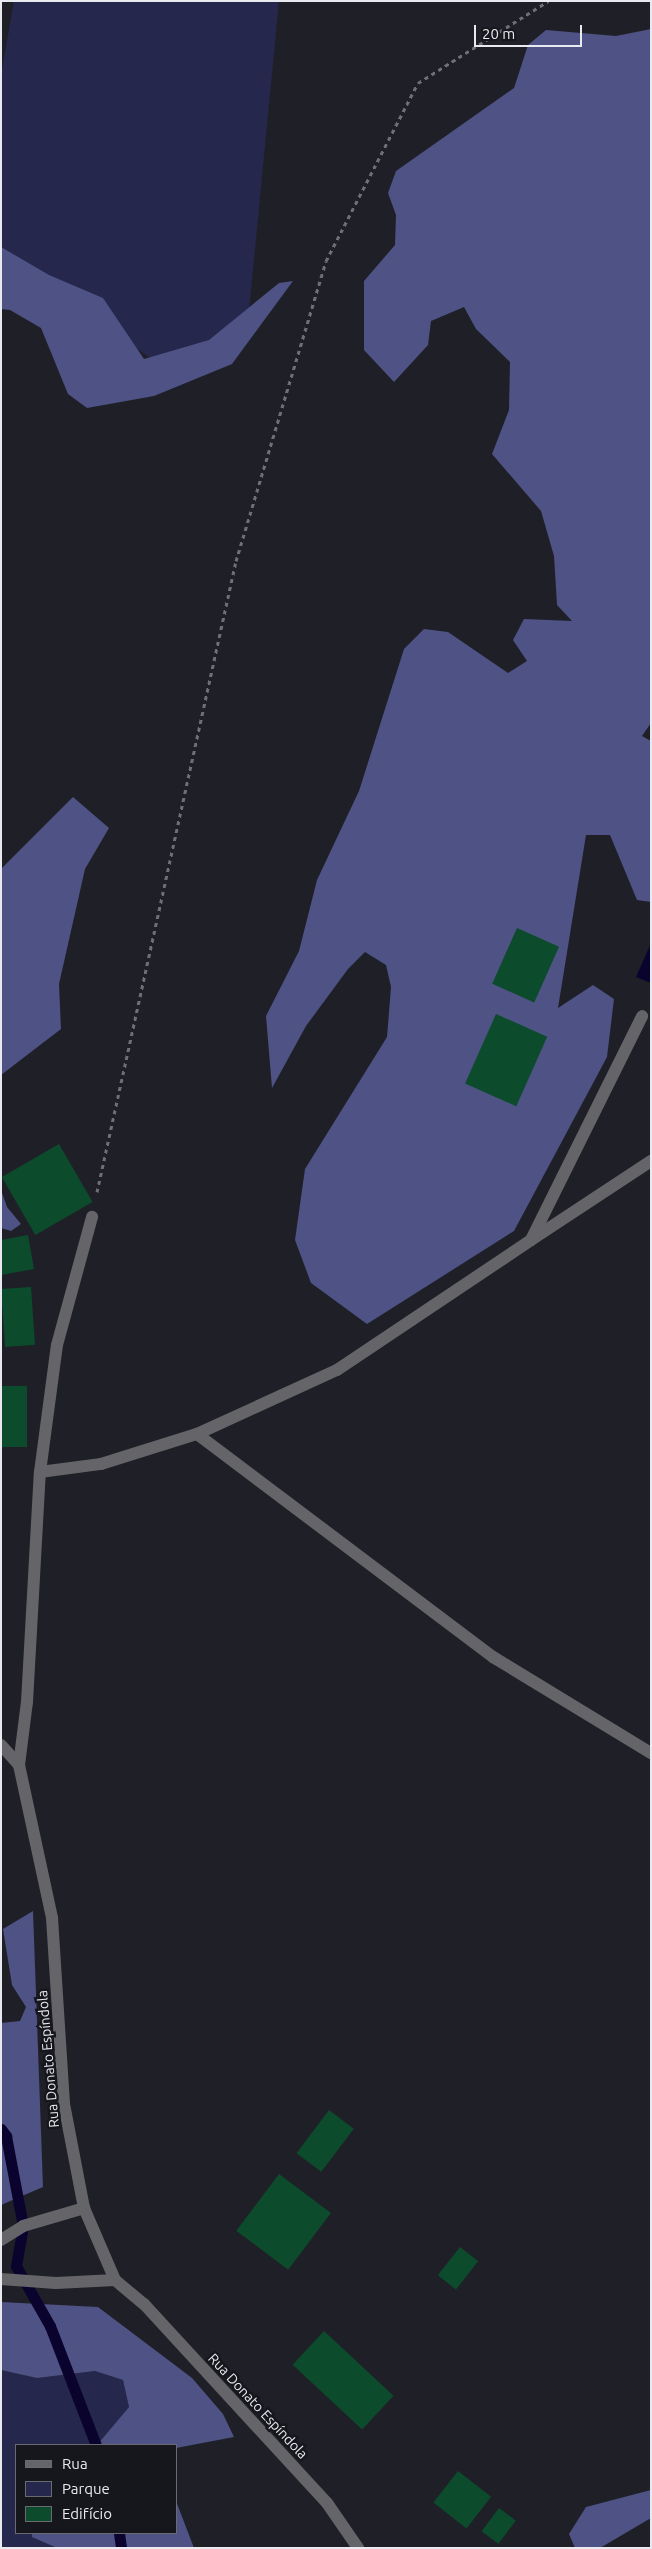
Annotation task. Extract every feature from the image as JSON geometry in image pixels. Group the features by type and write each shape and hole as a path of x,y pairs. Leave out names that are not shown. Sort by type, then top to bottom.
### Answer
{"street":[{"path":"531,1240 642,1016"},
{"path":"40,1472 101,1464 197,1434 337,1370 651,1161"},
{"path":"19,1764 26,1702 40,1472 57,1345 92,1217"},
{"path":"197,1434 493,1657 651,1753"},
{"path":"1,1745 19,1764"},
{"name":"Rua Donato Espíndola","path":"19,1764 52,1918 64,2104 84,2208 115,2280 144,2304 327,2503 358,2548"},
{"path":"1,2240 23,2226 84,2208"},
{"path":"1,2278 56,2283 115,2280"}],"path":[{"path":"92,1217 236,561 326,261 418,83 548,1"}],"green space":[{"path":"14,1 279,1 246,342 178,377 1,255 1,75"},
{"path":"1,2370 37,2378 95,2371 123,2380 129,2407 98,2444 15,2444 15,2534 32,2534 33,2537 57,2548 1,2548"}],"shaded area":[{"path":"651,29 651,723 642,736 651,741 651,902 637,900 610,835 586,835 558,1008 593,985 614,999 607,1057 514,1231 367,1324 311,1283 295,1240 305,1169 387,1037 391,987 386,965 365,952 348,969 306,1026 272,1088 266,1016 299,951 317,880 359,791 404,649 424,629 448,632 508,673 527,661 513,640 524,619 572,621 557,605 554,556 541,511 492,454 509,410 510,362 476,329 464,307 431,321 428,345 394,382 364,350 364,281 395,245 396,215 388,193 396,171 514,88 528,45 546,30 616,36"},
{"path":"1,247 49,275 103,298 144,359 209,340 279,283 293,281 232,364 154,396 87,408 68,394 41,328 10,310 1,309"},
{"path":"73,797 109,828 85,869 59,984 61,1029 1,1075 1,869"},
{"path":"651,943 651,983 636,977"},
{"path":"1,1190 7,1207 21,1224 11,1231 1,1228"},
{"path":"33,1911 43,2187 1,2205 1,2023 20,2021 26,2007 12,1985 3,1929"},
{"path":"1,2302 98,2307 192,2378 223,2414 234,2437 178,2448 178,2444 98,2444 129,2407 123,2380 95,2371 37,2378 1,2370"},
{"path":"651,2490 651,2518 600,2548 575,2548 569,2534 586,2507"},
{"path":"178,2506 194,2548 57,2548 32,2537 32,2534 178,2534"}],"building":[{"path":"517,928 559,947 534,1002 492,984"},
{"path":"496,1014 547,1037 516,1106 465,1083"},
{"path":"59,1144 92,1202 35,1235 2,1177"},
{"path":"28,1235 34,1269 1,1275 1,1240"},
{"path":"31,1287 35,1345 5,1347 1,1289"},
{"path":"1,1386 27,1386 27,1447 1,1447"},
{"path":"329,2110 354,2129 321,2172 297,2153"},
{"path":"279,2174 331,2213 288,2270 236,2231"},
{"path":"460,2247 478,2261 456,2290 438,2275"},
{"path":"324,2331 393,2396 362,2429 293,2365"},
{"path":"458,2471 491,2497 466,2528 433,2503"},
{"path":"499,2508 516,2521 498,2544 482,2531"}],"waterway":[{"path":"1,2129 6,2136 23,2226 16,2266 50,2326 96,2444"},
{"path":"119,2534 121,2548"}]}
